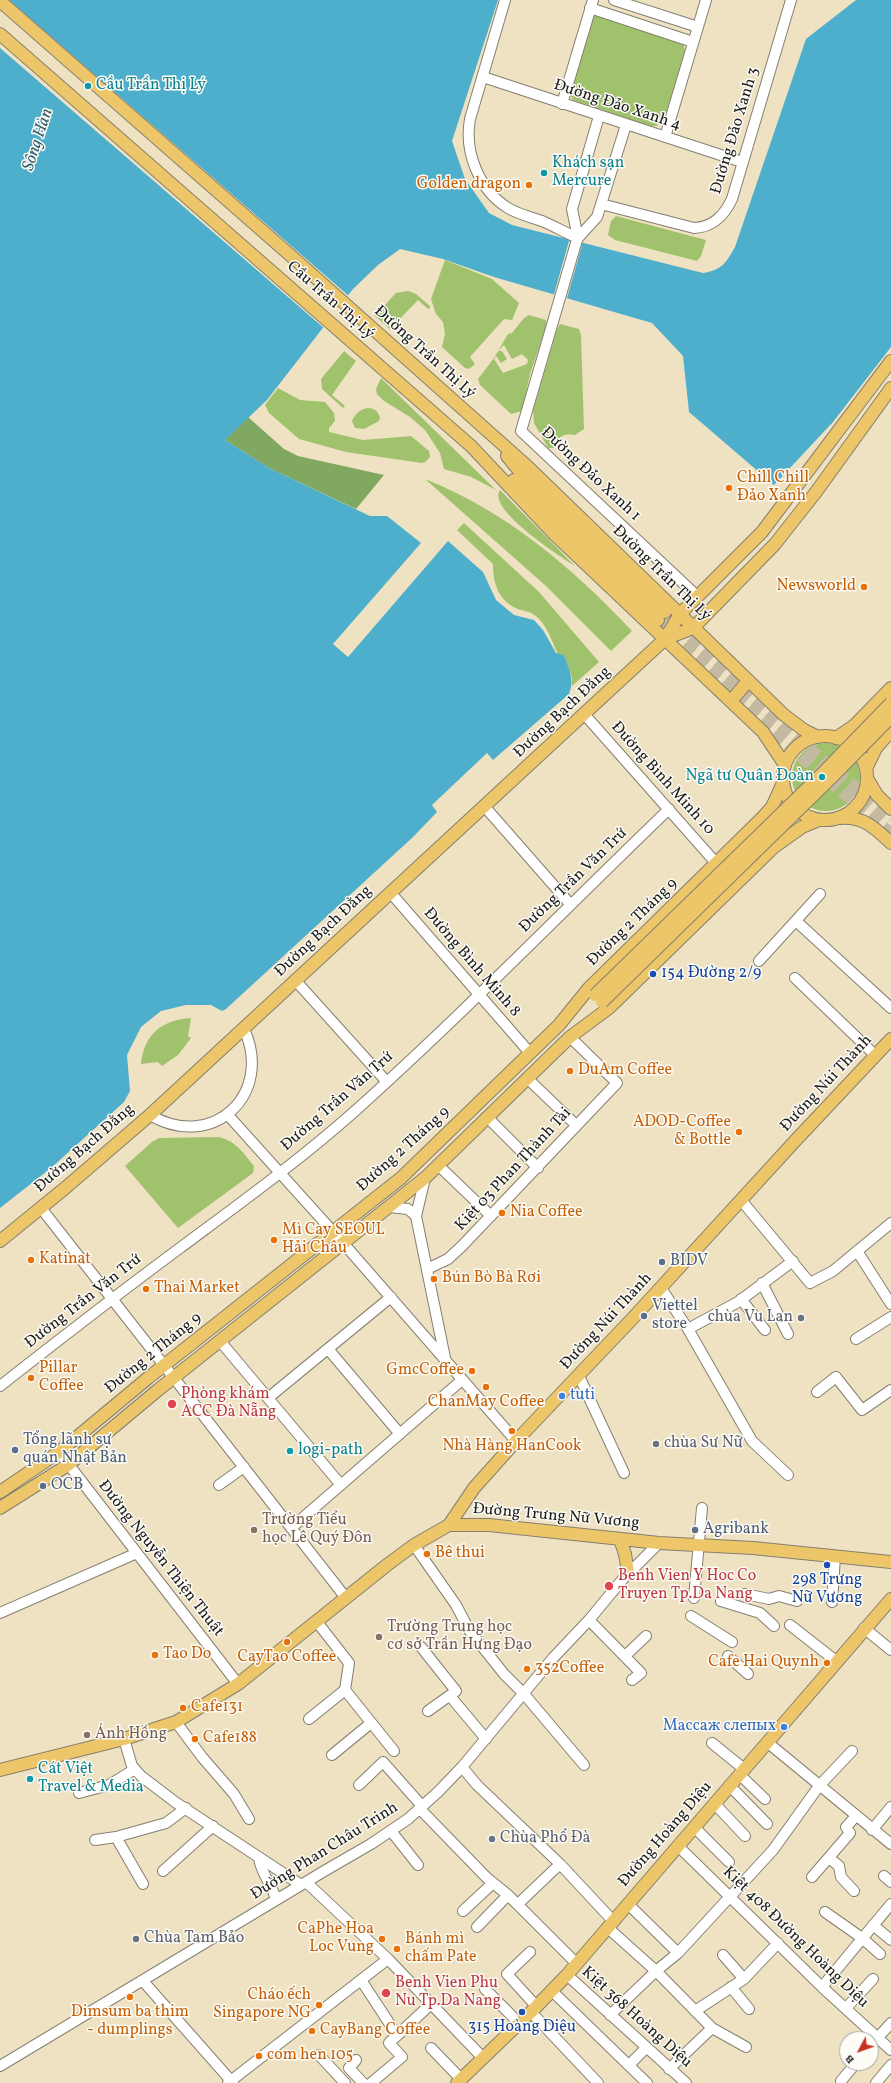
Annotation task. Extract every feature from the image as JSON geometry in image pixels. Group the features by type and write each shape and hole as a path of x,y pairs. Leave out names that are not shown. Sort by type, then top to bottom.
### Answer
{"main road":[{"name":"Đường Trần Thị Lý","path":"0,1 403,354 483,428 528,467 748,681 794,723 818,737"},
{"name":"Cầu Trần Thị Lý","path":"0,34 471,446"},
{"path":"665,639 680,614 762,532 891,361"},
{"path":"880,374 891,382"},
{"path":"665,639 693,628 775,544 891,388"},
{"path":"471,446 514,481 662,616 521,473 483,428"},
{"path":"471,446 554,534 763,732 778,752 785,765"},
{"path":"772,519 786,531"},
{"name":"Đường Bạch Đằng","path":"0,1241 150,1115 390,892 585,715 665,639"},
{"path":"730,701 748,681"},
{"path":"836,738 855,725 891,688"},
{"path":"570,1037 599,998 891,703"},
{"path":"559,1025 599,998 832,777 891,717"},
{"path":"891,731 876,748 866,774 877,795 891,809"},
{"path":"836,819 848,813 858,804 866,787 866,774 863,760 855,750 844,741 836,738 818,737 809,739 798,746 789,757 785,765 783,783 785,792 795,807 810,817 818,820 836,819 852,818 868,822 891,843"},
{"name":"Đường 2 Tháng 9","path":"0,1492 59,1452 164,1366 401,1178 559,1025 589,988 767,812 778,796 783,783"},
{"name":"Đường 2 Tháng 9","path":"0,1508 68,1465 174,1378 425,1178 570,1037 609,1008 774,847 802,827 818,820"},
{"name":"Đường Núi Thành","path":"449,1525 474,1488 516,1441 579,1376 891,1039"},
{"name":"Đường Trưng Nữ Vương","path":"0,1770 124,1739 176,1722 238,1684 414,1545 449,1525 489,1525 659,1543 764,1549 891,1562"},
{"path":"620,1539 625,1554 628,1573"},
{"name":"Đường Hoàng Diệu","path":"459,2081 534,2010 577,1964 864,1628 891,1599"}],"street":[{"path":"505,0 469,128 471,156 482,181 493,196 508,208 577,240"},
{"path":"614,0 698,27"},
{"path":"665,137 706,0"},
{"name":"Đường Đảo Xanh 3","path":"601,204 694,228 704,227 723,215 728,206 742,162 791,0"},
{"path":"562,104 591,4 693,42"},
{"name":"Đường Đảo Xanh 4","path":"483,77 742,162"},
{"name":"Đường Đảo Xanh 1","path":"577,240 572,209 599,116"},
{"name":"Đường Đảo Xanh 1","path":"626,125 597,217 577,240 521,431 698,597"},
{"name":"Đường Bình Minh 10","path":"585,715 716,863"},
{"path":"485,807 570,904"},
{"name":"Đường Trần Văn Trứ","path":"0,1386 111,1299 280,1172 354,1112 480,995 570,904 669,809"},
{"name":"Đường Bình Minh 8","path":"390,892 530,1053"},
{"path":"759,961 820,894"},
{"path":"796,921 891,1008"},
{"path":"795,978 876,1056"},
{"path":"295,980 386,1081"},
{"path":"150,1115 171,1125 194,1127 206,1125 227,1114 245,1094 250,1081 253,1054 244,1029"},
{"name":"Kiệt 03 Phan Thành Tài","path":"426,1269 448,1259 538,1168 617,1083 570,1037"},
{"path":"528,1079 576,1126"},
{"path":"227,1114 334,1232 516,1441"},
{"path":"487,1117 538,1168"},
{"path":"438,1165 491,1216"},
{"path":"425,1178 416,1216 445,1360"},
{"path":"741,1200 810,1283 833,1271 891,1222"},
{"path":"389,1207 408,1210 416,1216"},
{"path":"41,1208 346,1598"},
{"path":"857,1251 891,1304"},
{"path":"688,1329 741,1299 793,1261"},
{"path":"762,1283 788,1334"},
{"path":"661,1288 688,1329 752,1441 788,1476"},
{"path":"268,1398 391,1297"},
{"path":"741,1299 765,1330"},
{"path":"856,1339 891,1317"},
{"path":"220,1342 341,1486"},
{"path":"328,1349 400,1434"},
{"path":"579,1376 624,1473"},
{"path":"817,1392 836,1377 862,1410 891,1390"},
{"path":"291,1528 462,1380"},
{"name":"Đường Nguyễn Thiện Thuật","path":"59,1452 238,1684"},
{"path":"219,1485 244,1467"},
{"path":"694,1598 700,1545 702,1508"},
{"name":"Đường Phan Châu Trinh","path":"0,2066 391,1831 421,1807 462,1767 553,1658 589,1620 628,1573 659,1543"},
{"path":"414,1545 456,1605 469,1630 504,1674 524,1694 584,1765"},
{"path":"0,1613 137,1553"},
{"path":"832,1602 835,1556"},
{"path":"745,1594 769,1599 780,1596 797,1602"},
{"path":"722,1595 721,1601 760,1613 774,1626"},
{"path":"691,1616 732,1642"},
{"path":"589,1620 641,1673 632,1680"},
{"path":"309,1718 345,1690 350,1663 317,1622"},
{"path":"790,1625 836,1661"},
{"path":"864,1628 891,1650"},
{"path":"625,1656 646,1636"},
{"path":"421,1647 456,1691 428,1711"},
{"path":"728,1656 748,1674"},
{"path":"345,1690 394,1751"},
{"path":"450,1696 486,1739"},
{"path":"176,1722 202,1757 234,1794 249,1819"},
{"path":"332,1755 371,1723"},
{"path":"124,1739 132,1766 135,1769 186,1808 259,1857 304,1884 388,1959 483,2058"},
{"path":"767,1742 872,1830 891,1844"},
{"path":"712,1743 741,1771 765,1799"},
{"path":"610,2015 678,1953 773,1850 819,1786 852,1751"},
{"path":"359,1785 383,1762 421,1807 493,1883 518,1904 577,1964"},
{"path":"462,1767 477,1785 560,1864 611,1925 712,2028 746,2047"},
{"path":"79,1793 108,1785 135,1769"},
{"path":"729,1786 767,1824"},
{"path":"714,1803 745,1836"},
{"path":"872,1830 891,1807"},
{"path":"95,1840 116,1837 166,1823 186,1808"},
{"path":"812,1877 850,1833 846,1827 856,1816"},
{"path":"163,1871 213,1826"},
{"path":"694,1827 729,1862"},
{"path":"391,1831 418,1865"},
{"path":"116,1837 143,1884"},
{"name":"Kiệt 408 Đường Hoàng Diệu","path":"678,1846 822,1987 846,2008 866,2031"},
{"path":"259,1857 261,1867 271,1886 276,1900"},
{"path":"829,1858 839,1866 841,1877 854,1891"},
{"path":"518,1904 560,1864"},
{"path":"463,1911 493,1883"},
{"path":"477,1927 508,1895"},
{"path":"628,1904 678,1953"},
{"path":"822,1987 891,1904"},
{"path":"825,1912 862,1938 880,1954"},
{"path":"873,1925 891,1940"},
{"path":"695,2011 744,1979 778,1943"},
{"path":"530,1952 507,1974 534,2010 598,2083"},
{"path":"722,1955 744,1979"},
{"path":"143,1981 231,2082 388,1959"},
{"name":"Kiệt 368 Hoàng Diệu","path":"567,1975 686,2083"},
{"path":"846,2008 873,1979"},
{"path":"361,1980 397,2035"},
{"path":"731,1987 750,2009"},
{"path":"485,1989 519,2023"},
{"path":"552,1991 647,2083"},
{"path":"372,2083 402,2057 389,2043 431,2004"},
{"path":"879,2036 891,2023"},
{"path":"669,2069 712,2028"},
{"name":"Kiệt 408 Đường Hoàng Diệu","path":"879,2044 891,2050"},
{"path":"431,2048 459,2081"},
{"path":"629,2065 646,2048"},
{"path":"319,2055 345,2083"},
{"path":"356,2060 349,2068 363,2083"},
{"path":"876,2083 891,2065"},
{"path":"841,2081 849,2071"}],"green space":[{"path":"598,13 683,41 685,51 664,121 656,126 650,126 573,100 570,94 592,16"},
{"path":"616,216 706,240 701,256 697,261 615,240 608,235 611,221"},
{"path":"445,260 492,279 519,303 512,320 504,319 470,357 475,364 469,369 465,368 442,347 445,334 443,322 436,314 431,299"},
{"path":"408,291 416,294 430,306 430,308 428,309 418,300 390,329 375,316 396,293"},
{"path":"529,315 546,320 546,327 530,374 522,411 511,414 480,385 478,379 494,358 498,351 508,334 512,333 524,318","holes":["504,345 512,359 522,354 528,360 527,364 503,373 494,359 496,356 501,363 507,359 502,351 498,351"]},
{"path":"560,324 579,329 581,335 584,429 575,435 568,434 562,436 557,441 554,448 548,448 534,423 533,411 557,329"},
{"path":"344,351 356,361 332,395 345,406 343,408 322,389 321,379"},
{"path":"381,378 496,490 471,477 444,469 440,453 425,430 410,417 384,401 377,394 376,389"},
{"path":"278,388 300,400 325,402 334,413 335,421 329,428 329,432 363,440 411,436 429,451 430,457 422,463 346,452 299,439 269,413 265,405"},
{"path":"368,408 377,411 380,417 379,421 364,429 355,428 352,421 355,416 358,412"},
{"path":"248,417 284,449 298,456 384,475 356,509 269,468 225,440"},
{"path":"425,479 455,492 483,507 537,543 586,585 632,631 611,651 546,586"},
{"path":"500,490 575,566 541,543 514,520 504,509 499,498"},
{"path":"464,523 539,592 599,662 572,686 572,677 564,655 558,654 548,632 538,618 531,613 511,606 501,596 494,578 493,564 457,530"},
{"path":"826,743 839,746 850,753 857,764 860,777 857,790 850,801 839,808 826,811 813,808 802,801 795,790 792,777 795,764 802,753 813,746"},
{"path":"191,1018 188,1036 191,1038 178,1055 162,1066 158,1062 141,1064 146,1044 156,1030 171,1022"},
{"path":"219,1137 235,1145 243,1153 254,1166 253,1173 178,1228 125,1166 152,1142 159,1138"}],"water":[{"name":"Sông Hàn","path":"0,0 498,0 452,141 465,179 489,213 512,225 703,273 715,270 723,265 735,247 806,39 856,0 891,0 891,347 833,422 774,485 689,412 683,356 652,323 494,277 443,259 400,249 378,265 353,289 267,400 225,440 269,468 370,516 387,516 421,543 333,644 348,657 448,541 483,572 496,600 514,615 534,620 543,630 556,653 564,655 571,679 571,689 569,694 493,760 487,753 432,805 437,812 413,837 226,1009 222,1011 211,1005 186,1005 161,1011 141,1027 127,1055 130,1091 124,1102 51,1168 0,1208"}],"pier":[{"name":"Cầu Trần Thị Lý","path":"0,0 9,0 350,297 325,329 0,48"},
{"path":"569,241 582,245 567,298 554,294"}],"tunnel":[{"path":"665,612 790,732 891,819"},
{"path":"658,620 783,741 891,834"}],"place":[{"name":"Cầu Trần Thị Lý","path":"88,86"},
{"name":"Khách sạn Mercure","path":"544,173"},
{"name":"Golden dragon","path":"529,185"},
{"name":"Chill Chill Đảo Xanh","path":"729,488"},
{"name":"Newsworld","path":"864,587"},
{"name":"Ngã tư Quân Đoàn","path":"822,777"},
{"name":"154 Đường 2/9","path":"653,974"},
{"name":"DuAm Coffee","path":"570,1071"},
{"name":"ADOD-Coffee & Bottle","path":"739,1132"},
{"name":"Nia Coffee","path":"502,1213"},
{"name":"Mì Cay SEOUL Hải Châu","path":"274,1240"},
{"name":"Katinat","path":"31,1260"},
{"name":"BIDV","path":"662,1262"},
{"name":"Bún Bò Bà Rơi","path":"434,1279"},
{"name":"Thai Market","path":"146,1289"},
{"name":"Viettel store","path":"644,1316"},
{"name":"chùa Vu Lan","path":"801,1318"},
{"name":"GmcCoffee","path":"472,1371"},
{"name":"Pillar Coffee","path":"31,1378"},
{"name":"ChanMay Coffee","path":"486,1387"},
{"name":"tuti","path":"562,1396"},
{"name":"Phòng khám ACC Đà Nẵng","path":"172,1404"},
{"name":"Nhà Hàng HanCook","path":"512,1431"},
{"name":"chùa Sư Nữ","path":"656,1444"},
{"name":"Tổng lãnh sự quán Nhật Bản","path":"15,1450"},
{"name":"logi-path","path":"290,1451"},
{"name":"OCB","path":"43,1486"},
{"name":"Trường Tiểu học Lê Quý Đôn","path":"254,1530"},
{"name":"Agribank","path":"695,1530"},
{"name":"Bê thui","path":"427,1554"},
{"name":"298 Trưng Nữ Vương","path":"827,1565"},
{"name":"Benh Vien Y Hoc Co Truyen Tp.Da Nang","path":"609,1586"},
{"name":"Trường Trung học cơ sở Trần Hưng Đạo","path":"379,1637"},
{"name":"CayTao Coffee","path":"287,1642"},
{"name":"Tao Do","path":"155,1655"},
{"name":"Cafe Hai Quynh","path":"827,1663"},
{"name":"352Coffee","path":"527,1669"},
{"name":"Cafe131","path":"183,1708"},
{"name":"Массаж слепых","path":"784,1727"},
{"name":"Ánh Hồng","path":"87,1735"},
{"name":"Cafe188","path":"195,1739"},
{"name":"Cát Việt Travel & Media","path":"30,1779"},
{"name":"Chùa Phổ Đà","path":"492,1839"},
{"name":"Chùa Tam Bảo","path":"136,1939"},
{"name":"CaPhe Hoa Loc Vung","path":"382,1939"},
{"name":"Bánh mì chấm Pate","path":"397,1949"},
{"name":"Benh Vien Phu Nu Tp.Da Nang","path":"386,1993"},
{"name":"Dimsum ba thim - dumplings","path":"130,1997"},
{"name":"Cháo ếch Singapore NG","path":"319,2005"},
{"name":"315 Hoàng Diệu","path":"522,2012"},
{"name":"CayBang Coffee","path":"312,2031"},
{"name":"com hen 105","path":"259,2056"}]}
